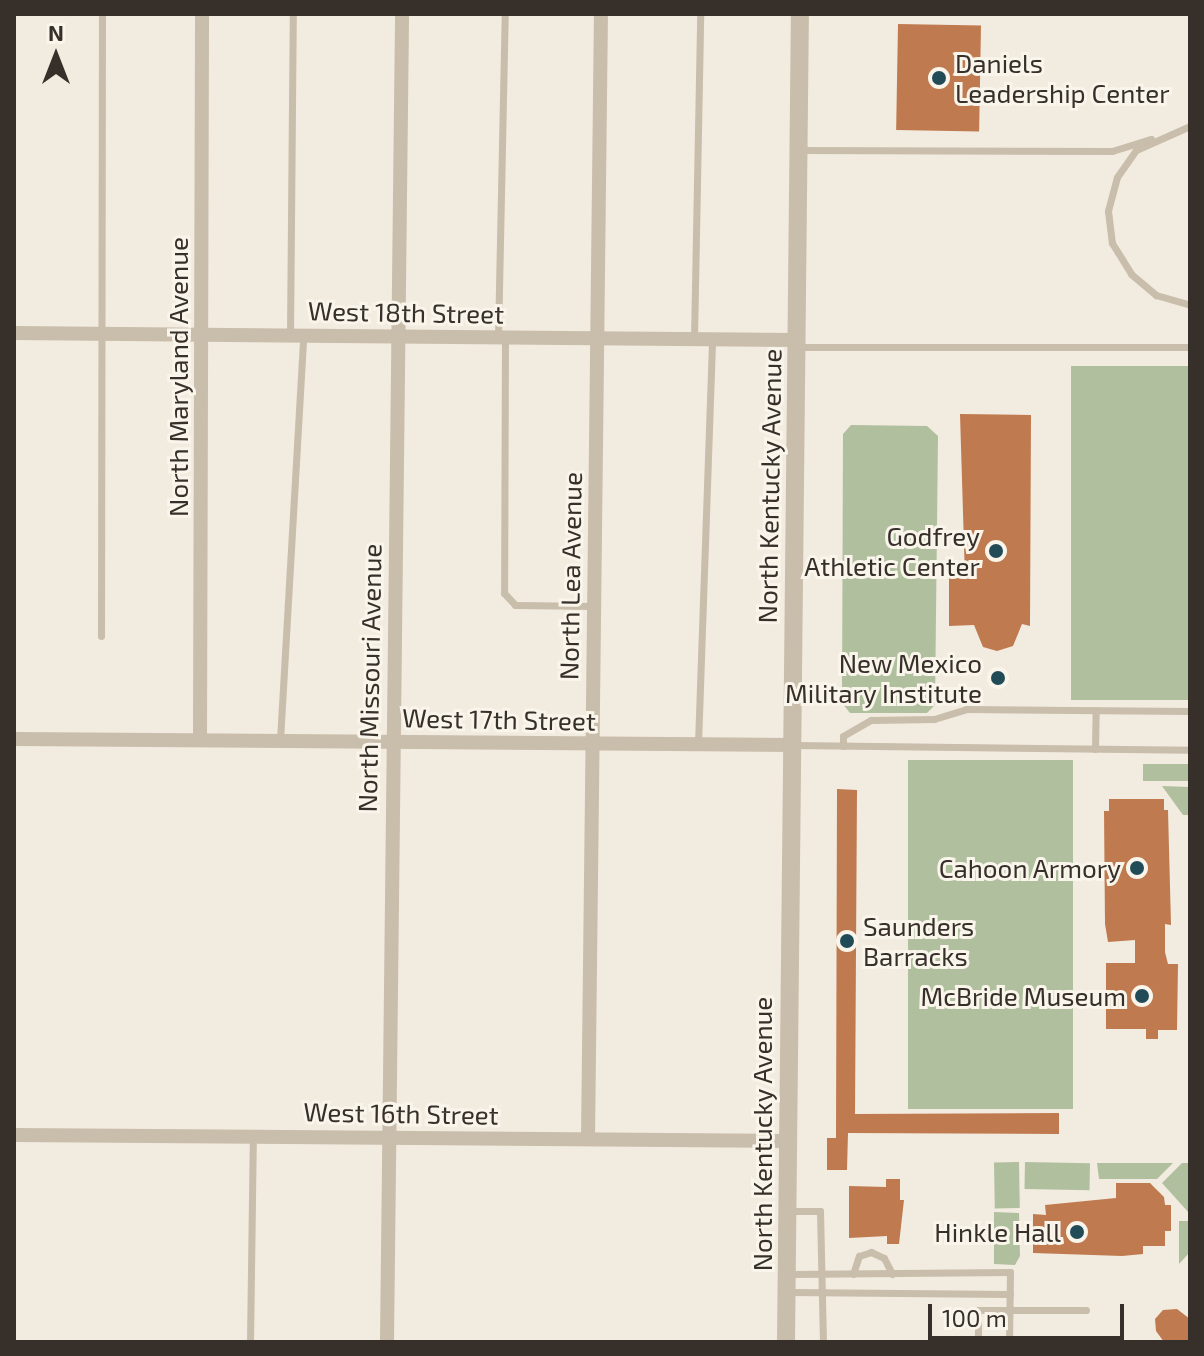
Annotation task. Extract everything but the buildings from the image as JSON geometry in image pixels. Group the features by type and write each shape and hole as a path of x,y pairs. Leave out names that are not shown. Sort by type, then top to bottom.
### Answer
{"street":[{"name":"North Maryland Avenue","path":"200,740 202,14"},
{"name":"North Missouri Avenue","path":"387,1342 402,14"},
{"name":"North Lea Avenue","path":"588,1139 601,14"},
{"name":"North Kentucky Avenue","path":"786,1342 800,14"},
{"name":"West 18th Street","path":"14,333 712,339 797,343"},
{"name":"West 17th Street","path":"14,739 791,745"},
{"name":"West 16th Street","path":"14,1135 787,1141"}],"lane":[{"path":"101,636 102,14"},
{"path":"280,741 297,335 293,14"},
{"path":"505,14 501,337 504,593 515,605 594,606"},
{"path":"694,339 700,14"},
{"path":"799,150 1112,151 1190,126"},
{"path":"1151,139 1125,161 1108,211 1112,243 1143,286 1190,305"},
{"path":"1112,151 1125,161"},
{"path":"698,744 712,339"},
{"path":"797,343 1190,347"},
{"path":"843,746 843,736 871,720 934,719 966,709 1190,711"},
{"path":"1095,749 1096,710"},
{"path":"791,745 1190,750"},
{"path":"250,1342 253,1136"},
{"path":"787,1211 820,1211 823,1342"},
{"path":"853,1274 859,1256 871,1252 884,1258 892,1274"},
{"path":"787,1283 821,1274 1010,1272 1009,1342"},
{"path":"787,1283 821,1292 1010,1294"},
{"path":"978,1342 978,1310 1086,1310"}],"green space":[{"path":"1071,366 1190,366 1190,700 1071,700"},
{"path":"851,425 927,426 938,436 935,705 927,713 850,713 842,703 843,434"},
{"path":"908,760 1073,760 1073,1109 908,1109"},
{"path":"1143,764 1190,764 1190,781 1143,781"},
{"path":"1162,786 1190,787 1190,815 1183,815"},
{"path":"994,1162 1019,1162 1020,1208 995,1208"},
{"path":"1025,1162 1090,1163 1090,1190 1025,1189"},
{"path":"1097,1163 1173,1163 1157,1179 1099,1179"},
{"path":"1182,1163 1190,1163 1190,1214 1162,1183"},
{"path":"994,1212 1019,1213 1020,1256 1015,1265 994,1264"},
{"path":"1179,1221 1190,1221 1190,1252 1179,1264"}],"place":[{"name":"Daniels Leadership Center","path":"939,78"},
{"name":"Godfrey Athletic Center","path":"996,551"},
{"name":"New Mexico Military Institute","path":"998,678"},
{"name":"Cahoon Armory","path":"1137,868"},
{"name":"Saunders Barracks","path":"847,941"},
{"name":"McBride Museum","path":"1142,996"},
{"name":"Hinkle Hall","path":"1077,1232"}]}
